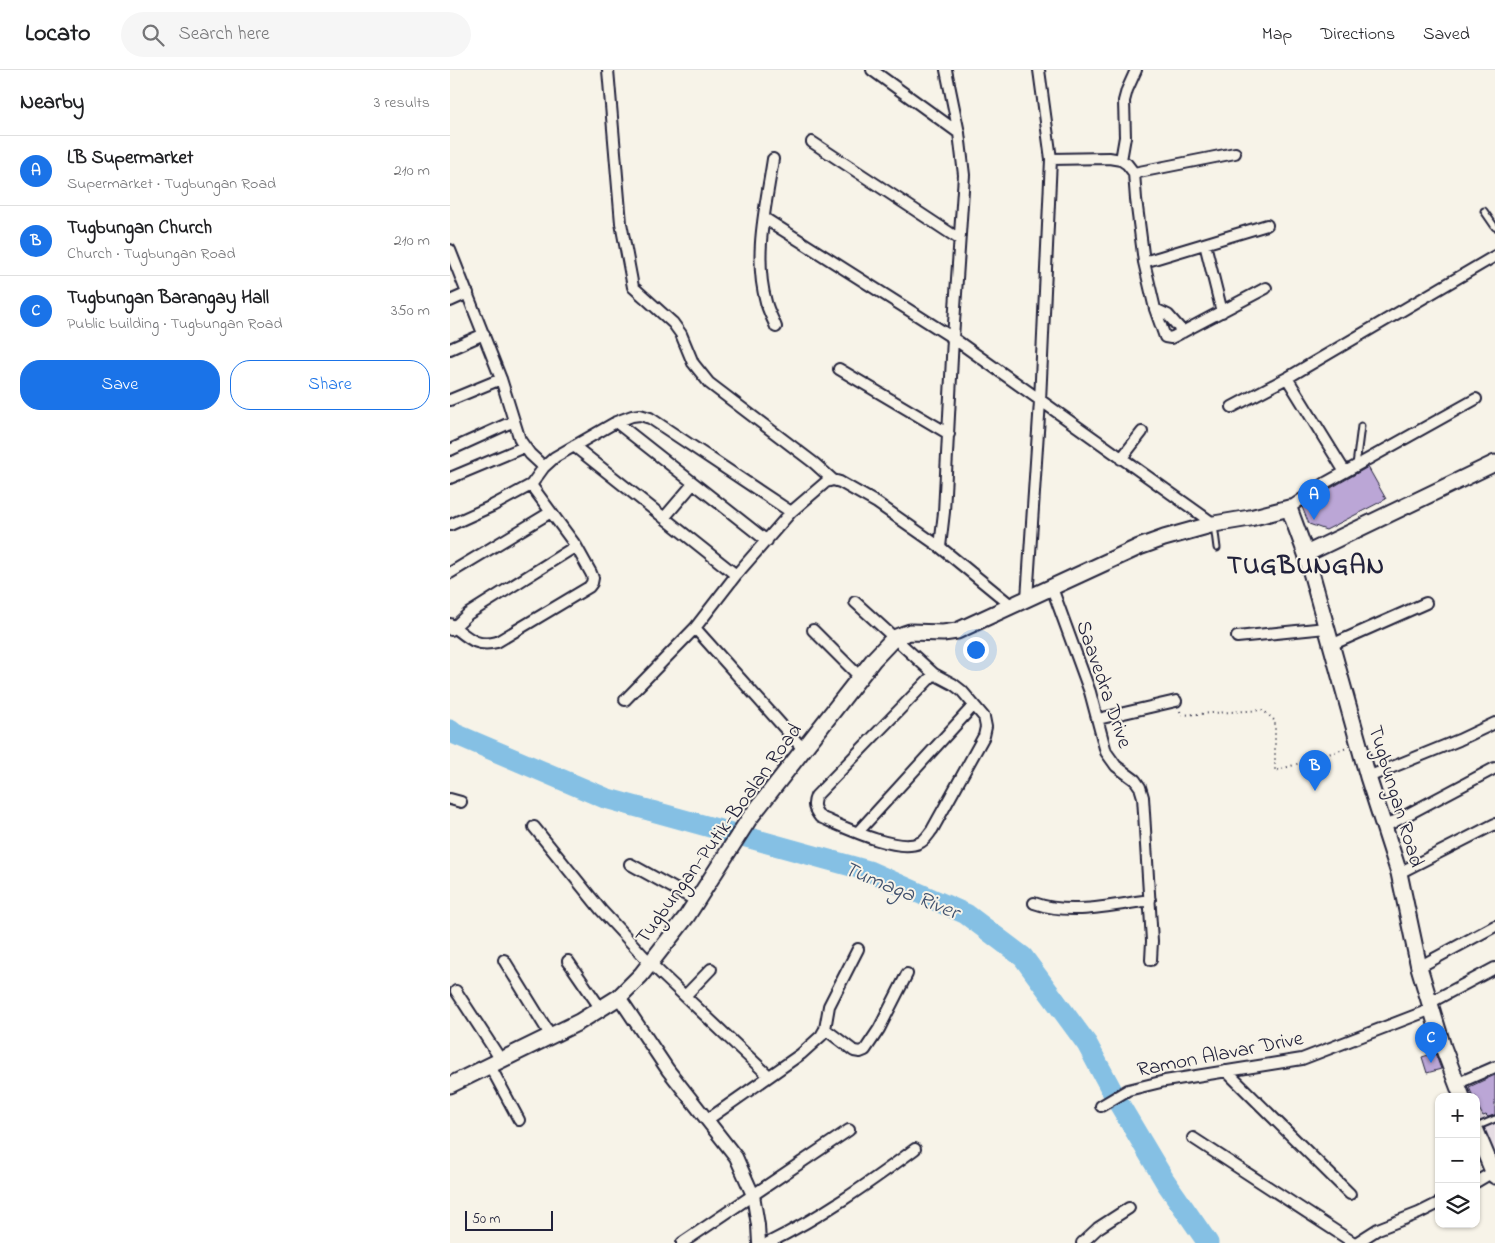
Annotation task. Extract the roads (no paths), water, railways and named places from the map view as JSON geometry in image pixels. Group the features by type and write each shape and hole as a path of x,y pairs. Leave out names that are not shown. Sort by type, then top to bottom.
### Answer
{"main road":[{"path":"1306,554 1495,463"},
{"path":"894,638 910,632 943,633 957,631 1139,547 1214,524 1250,518 1289,508"},
{"name":"Tugbungan Road","path":"1289,508 1306,554 1368,777 1399,873 1420,967 1431,1006 1443,1047 1459,1090"},
{"name":"Tugbungan-Putik-Boalan Road","path":"450,1085 551,1036 601,1010 619,998 650,963 687,916 749,819 874,659 894,638"},
{"path":"1479,1138 1494,1174"}],"street":[{"path":"608,70 621,223 633,287 673,323 681,334 693,363 709,383 833,480 877,503 940,547 1012,606"},
{"path":"872,70 959,133"},
{"path":"940,547 944,512 964,175 959,133 946,70"},
{"path":"1027,599 1040,401 1052,158 1039,70"},
{"path":"1121,160 1125,137 1124,101 1136,70"},
{"path":"812,142 959,239"},
{"path":"1134,173 1235,152"},
{"path":"1052,158 1109,158 1121,160 1134,173 1144,262 1164,337 1170,338 1183,332 1266,288"},
{"path":"774,159 760,246 761,279 766,304 776,328"},
{"path":"764,218 953,338 1214,524"},
{"path":"1144,262 1267,226"},
{"path":"1205,244 1222,312"},
{"path":"450,251 501,379 518,435 524,447 544,467"},
{"path":"1232,407 1286,378 1495,256"},
{"path":"450,300 468,293"},
{"path":"1155,309 1168,316 1183,332"},
{"path":"450,349 484,334"},
{"path":"839,369 949,434"},
{"path":"1286,378 1345,472"},
{"path":"450,400 501,379"},
{"path":"1289,508 1345,472 1476,399"},
{"path":"450,525 531,485 555,456 616,422 640,415 650,418 791,512"},
{"path":"450,450 514,421"},
{"path":"616,422 767,541"},
{"path":"1121,459 1142,432"},
{"path":"574,446 736,575"},
{"path":"450,478 524,447"},
{"path":"625,700 695,628 736,575 791,512 826,482 833,480"},
{"path":"664,518 693,484"},
{"path":"531,485 576,546 593,578 592,583 497,642 488,645 481,644 451,627 468,614 576,546"},
{"path":"450,573 551,512"},
{"name":"Saavedra Drive","path":"1052,588 1090,692 1106,752 1116,766 1135,780 1140,787 1143,797 1150,900 1151,960"},
{"path":"855,602 934,674 953,684 984,717 986,727 984,736 926,838 920,843 907,846 893,845 820,817 814,810 813,803 816,796 934,674"},
{"path":"1331,645 1426,603"},
{"path":"695,628 803,749"},
{"path":"1237,637 1326,628"},
{"path":"813,630 860,677"},
{"path":"1098,719 1176,701"},
{"path":"858,832 974,705"},
{"path":"1368,777 1459,740 1495,723"},
{"path":"1384,827 1495,768"},
{"path":"450,799 461,802"},
{"path":"1399,873 1495,824"},
{"path":"534,827 601,910 650,963 769,1076"},
{"path":"630,864 697,901"},
{"path":"1034,903 1048,908 1066,910 1150,900"},
{"path":"1420,967 1495,926"},
{"path":"707,1120 812,1044 826,1029 830,1006 858,949"},
{"path":"504,960 551,1036"},
{"path":"568,961 601,1010"},
{"name":"Ramon Alavar Drive","path":"1101,1106 1128,1090 1164,1081 1302,1059 1431,1006 1495,968"},
{"path":"685,996 711,969"},
{"path":"826,1029 854,1051 860,1052 865,1050 870,1045 907,974"},
{"path":"456,991 496,1063 519,1120"},
{"path":"619,998 658,1055 736,1157 753,1195 759,1243"},
{"path":"1459,1090 1495,1067"},
{"path":"1226,1071 1350,1194"},
{"path":"682,1243 849,1130"},
{"path":"1193,1138 1355,1243 1378,1229 1419,1214 1435,1205"},
{"path":"768,1243 848,1198 915,1149"},
{"path":"1480,1180 1494,1174"},
{"path":"1082,1243 1098,1228 1129,1208"}],"lane":[{"path":"1484,212 1495,227"},
{"path":"1356,467 1361,426"},
{"path":"1214,524 1217,548"},
{"path":"1480,1125 1495,1119"}],"waterway":[{"name":"Tumaga River","path":"450,730 455,734 605,798 869,871 966,914 1023,957 1087,1044 1118,1102 1165,1181 1208,1243"}],"place":[{"name":"LB Supermarket","path":"1314,520"},
{"name":"Tugbungan Church","path":"1315,791"},
{"name":"Tugbungan Barangay Hall","path":"1431,1063"}],"district":[{"name":"TUGBUNGAN","path":"1306,564"}]}
